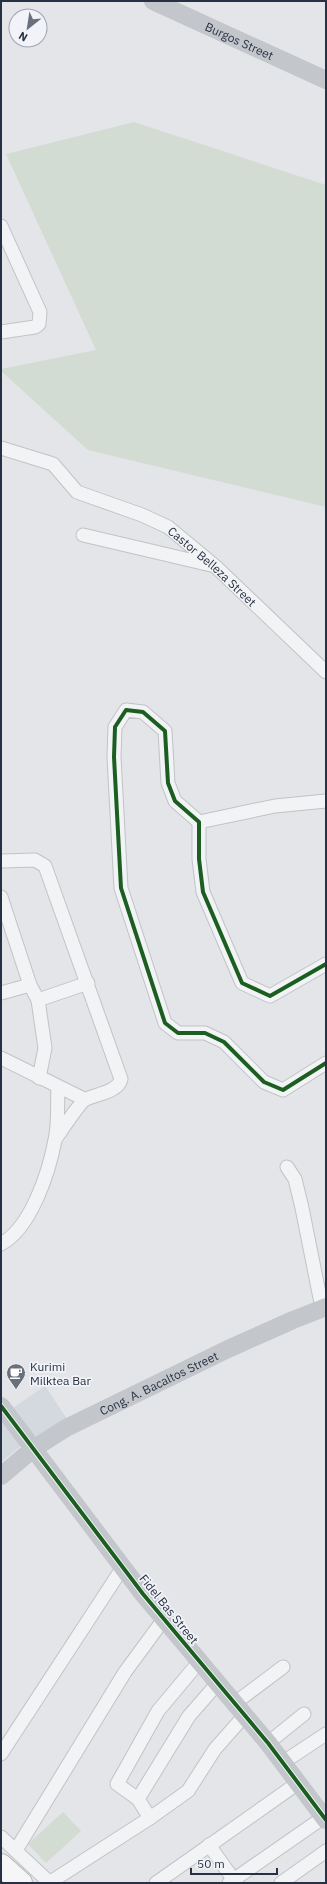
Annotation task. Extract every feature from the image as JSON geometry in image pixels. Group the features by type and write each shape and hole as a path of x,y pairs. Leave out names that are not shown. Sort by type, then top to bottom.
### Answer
{"highway":[{"path":"8,1858 21,1883"}],"street":[{"name":"Burgos Street","path":"152,1 326,80"},
{"path":"1,226 40,312 39,324 35,327 1,332"},
{"name":"Castor Belleza Street","path":"1,448 53,464 77,492 142,515 168,527 215,566 326,672"},
{"path":"83,535 215,566"},
{"path":"326,964 270,996 242,983 203,892 199,859 199,822 175,801 168,783 165,731 143,712 126,710 115,727 114,757 121,888 165,1023 178,1033 205,1033 224,1042 264,1082 283,1090 326,1063"},
{"path":"199,822 275,806 326,801"},
{"path":"1,861 35,860 45,866 88,983 120,1079 119,1084 104,1093 84,1099 56,1138"},
{"path":"1,897 30,985 38,1000 45,1048 39,1078"},
{"path":"38,1000 88,983"},
{"path":"1,993 30,985"},
{"path":"1,1058 84,1099"},
{"path":"1,1244 14,1235 30,1214 56,1138 58,1087"},
{"path":"286,1167 295,1179 324,1308"},
{"name":"Cong. A. Bacaltos Street","path":"1,1476 33,1449 66,1428 128,1397 293,1320 324,1308"},
{"name":"Fidel Bas Street","path":"1,1406 123,1567 217,1684 268,1743 325,1818"},
{"path":"1,1754 123,1567"},
{"path":"8,1858 125,1672 164,1619"},
{"path":"150,1818 138,1799 117,1784 158,1711 199,1662"},
{"path":"1,1837 8,1858 50,1883 150,1818 188,1791 240,1709 284,1667"},
{"path":"138,1799 189,1716 217,1684"},
{"path":"268,1743 304,1714"},
{"path":"282,1763 325,1736"},
{"path":"156,1883 298,1783"},
{"path":"209,1845 233,1882 325,1818"},
{"path":"281,1883 326,1851"}],"shaded area":[{"path":"134,122 326,185 326,507 88,450 1,371 1,369 96,350 6,154"},
{"path":"45,1386 67,1419 35,1440 13,1408"},
{"path":"1,1417 22,1445 1,1462"},
{"path":"63,1812 81,1831 46,1863 28,1844"}],"cycle path":[{"path":"326,964 270,996 242,983 203,892 199,859 199,822 175,801 168,783 165,731 143,712 126,710 115,727 114,757 121,888 165,1023 178,1033 205,1033 224,1042 264,1082 283,1090 326,1063"},
{"path":"1,1406 143,1594 268,1743 326,1820"}],"place":[{"name":"Kurimi Milktea Bar","path":"16,1390"}]}
